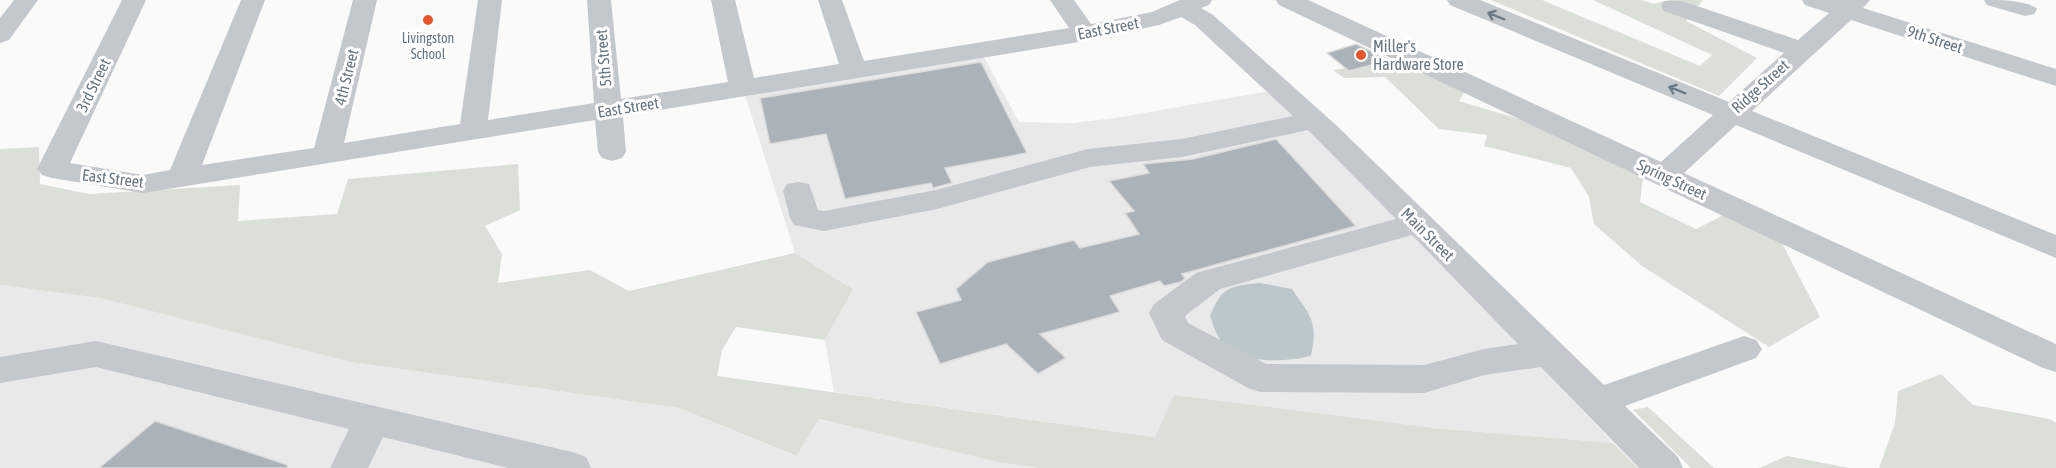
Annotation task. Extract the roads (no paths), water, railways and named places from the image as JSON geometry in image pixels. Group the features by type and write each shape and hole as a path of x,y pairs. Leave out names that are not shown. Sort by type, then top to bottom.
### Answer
{"street":[{"path":"0,3 30,0"},
{"path":"0,35 30,0"},
{"name":"3rd Street","path":"52,170 134,0"},
{"path":"182,178 253,0"},
{"name":"4th Street","path":"327,155 365,0"},
{"path":"473,131 490,0"},
{"name":"5th Street","path":"598,0 612,152"},
{"path":"723,0 742,88"},
{"path":"830,0 854,70"},
{"path":"1062,0 1085,33"},
{"path":"1459,0 2056,247"},
{"name":"9th Street","path":"1814,0 1853,5 2056,78"},
{"path":"1996,0 2025,9"},
{"name":"Spring Street","path":"1291,1 2056,359"},
{"name":"East Street","path":"52,170 143,184 1085,33 1159,18 1192,4"},
{"name":"Main Street","path":"1192,4 1204,20 1314,120 1664,468"},
{"name":"Ridge Street","path":"1664,175 1731,112 1853,5"},
{"path":"1673,6 1801,50"},
{"path":"798,191 805,218 824,221 937,199 1088,158 1182,148 1314,120"},
{"path":"1417,223 1208,281 1166,313 1174,331 1261,378 1424,379 1484,362 1550,353"},
{"path":"1599,401 1744,349"},
{"path":"0,370 96,354 572,468"},
{"path":"349,468 372,420"}],"place":[{"name":"Livingston School","path":"428,20"},
{"name":"Miller's Hardware Store","path":"1361,55"}]}
